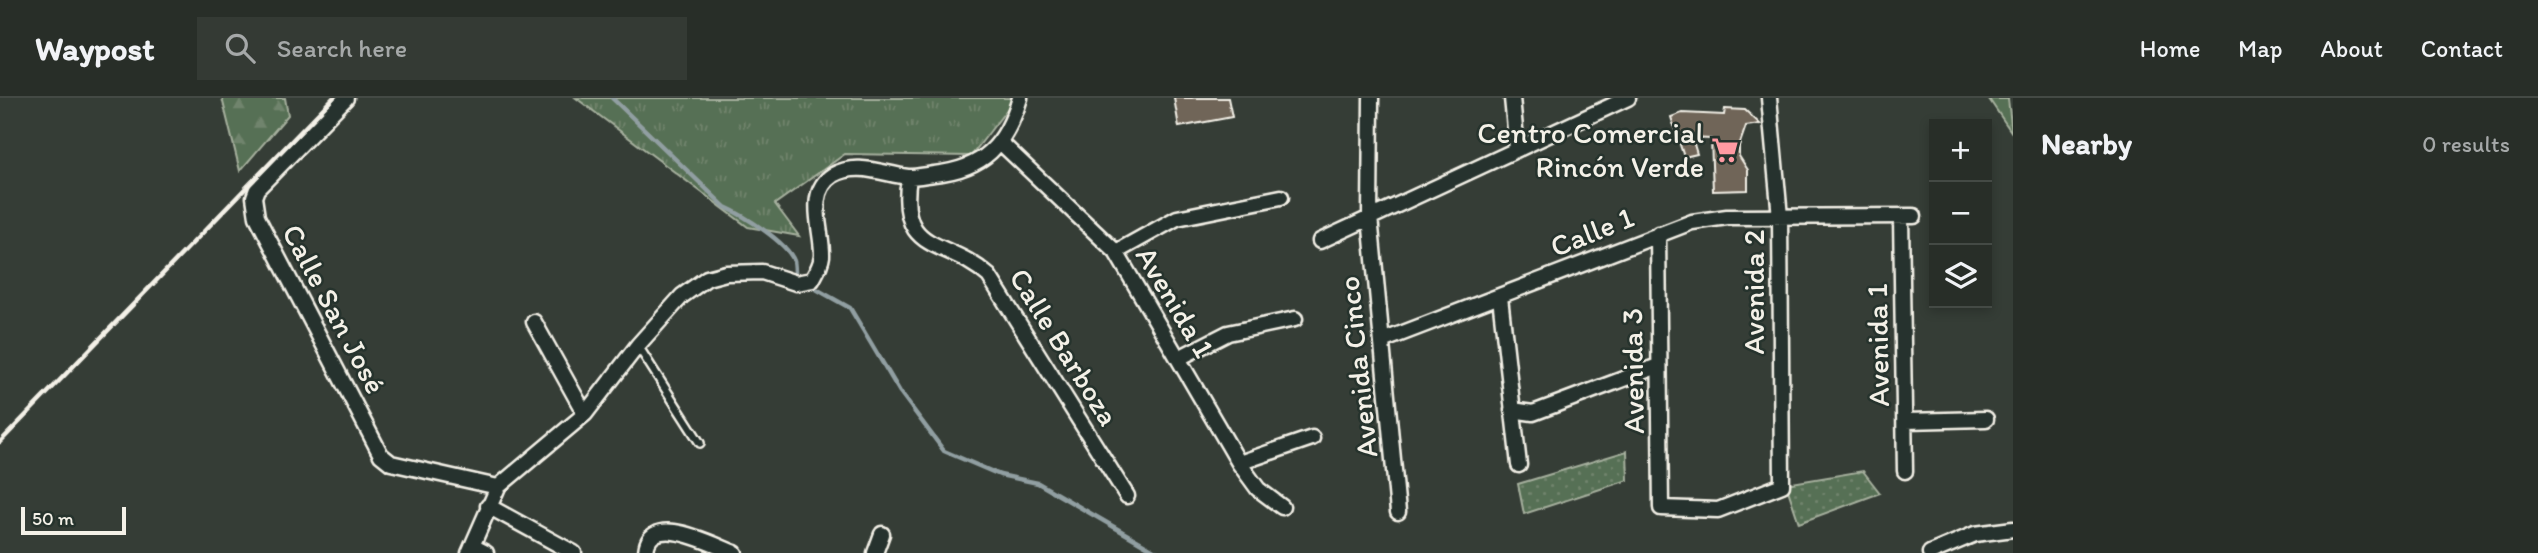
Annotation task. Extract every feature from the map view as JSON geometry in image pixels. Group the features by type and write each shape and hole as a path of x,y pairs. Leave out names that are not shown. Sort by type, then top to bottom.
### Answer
{"street":[{"name":"Calle San José","path":"346,98 257,189 254,197 257,217 381,455 391,463 498,486"},
{"path":"486,553 470,549 498,486 584,414 638,345 682,296 707,278 743,272 762,272 796,283 811,280 821,262 816,210 820,189 834,175 856,169 872,169 909,177 970,167 986,159 1000,142 1020,98"},
{"path":"1370,217 1371,98"},
{"path":"1512,98 1517,149"},
{"path":"1320,241 1628,98"},
{"name":"Avenida 2","path":"1661,508 1718,510 1782,485 1780,217 1769,98"},
{"name":"Avenida 1","path":"1000,142 1116,251 1239,463 1258,489 1282,507"},
{"name":"Calle Barboza","path":"909,177 905,204 918,235 975,264 989,276 1127,496"},
{"path":"1116,251 1177,218 1281,197"},
{"name":"Avenida Cinco","path":"1370,217 1398,512"},
{"name":"Calle 1","path":"1382,341 1692,222 1727,217 1908,217"},
{"name":"Avenida 1","path":"1905,471 1908,217"},
{"name":"Avenida 3","path":"1658,234 1661,508"},
{"path":"1500,297 1519,465"},
{"path":"1178,358 1228,333 1295,319"},
{"path":"534,322 584,414"},
{"path":"1512,410 1534,414 1658,366"},
{"path":"1906,421 1986,419"},
{"path":"1239,463 1312,438"},
{"path":"488,506 574,553"},
{"path":"1930,553 1975,534 2013,529"},
{"path":"646,553 646,545 653,535 662,531 676,531 736,553"},
{"path":"875,553 882,534"}],"lane":[{"path":"638,345 700,443"}],"green space":[{"path":"222,98 285,98 288,115 240,171"},
{"path":"576,98 1011,98 1011,104 971,156 845,154 775,204 799,236 748,227"},
{"path":"1989,99 2008,99 2012,133"},
{"path":"1627,451 1628,480 1524,514 1518,484"},
{"path":"1863,471 1880,493 1799,523 1786,484"}],"building":[{"path":"1174,98 1228,98 1232,117 1179,127"},
{"name":"Centro Comercial Rincón Verde","path":"1725,109 1745,110 1760,124 1746,126 1739,146 1739,156 1748,170 1748,190 1713,191 1711,139 1692,138 1697,154 1684,157 1671,117 1682,113 1724,115"}],"waterway":[{"path":"612,98 725,207 753,223 783,246 794,261 795,277 798,279"},
{"path":"809,285 850,308 900,392 944,451 1000,475 1038,483 1159,553"}],"railway":[{"path":"0,442 333,98"}],"place":[{"name":"Centro Comercial Rincón Verde","path":"1725,150"}]}
